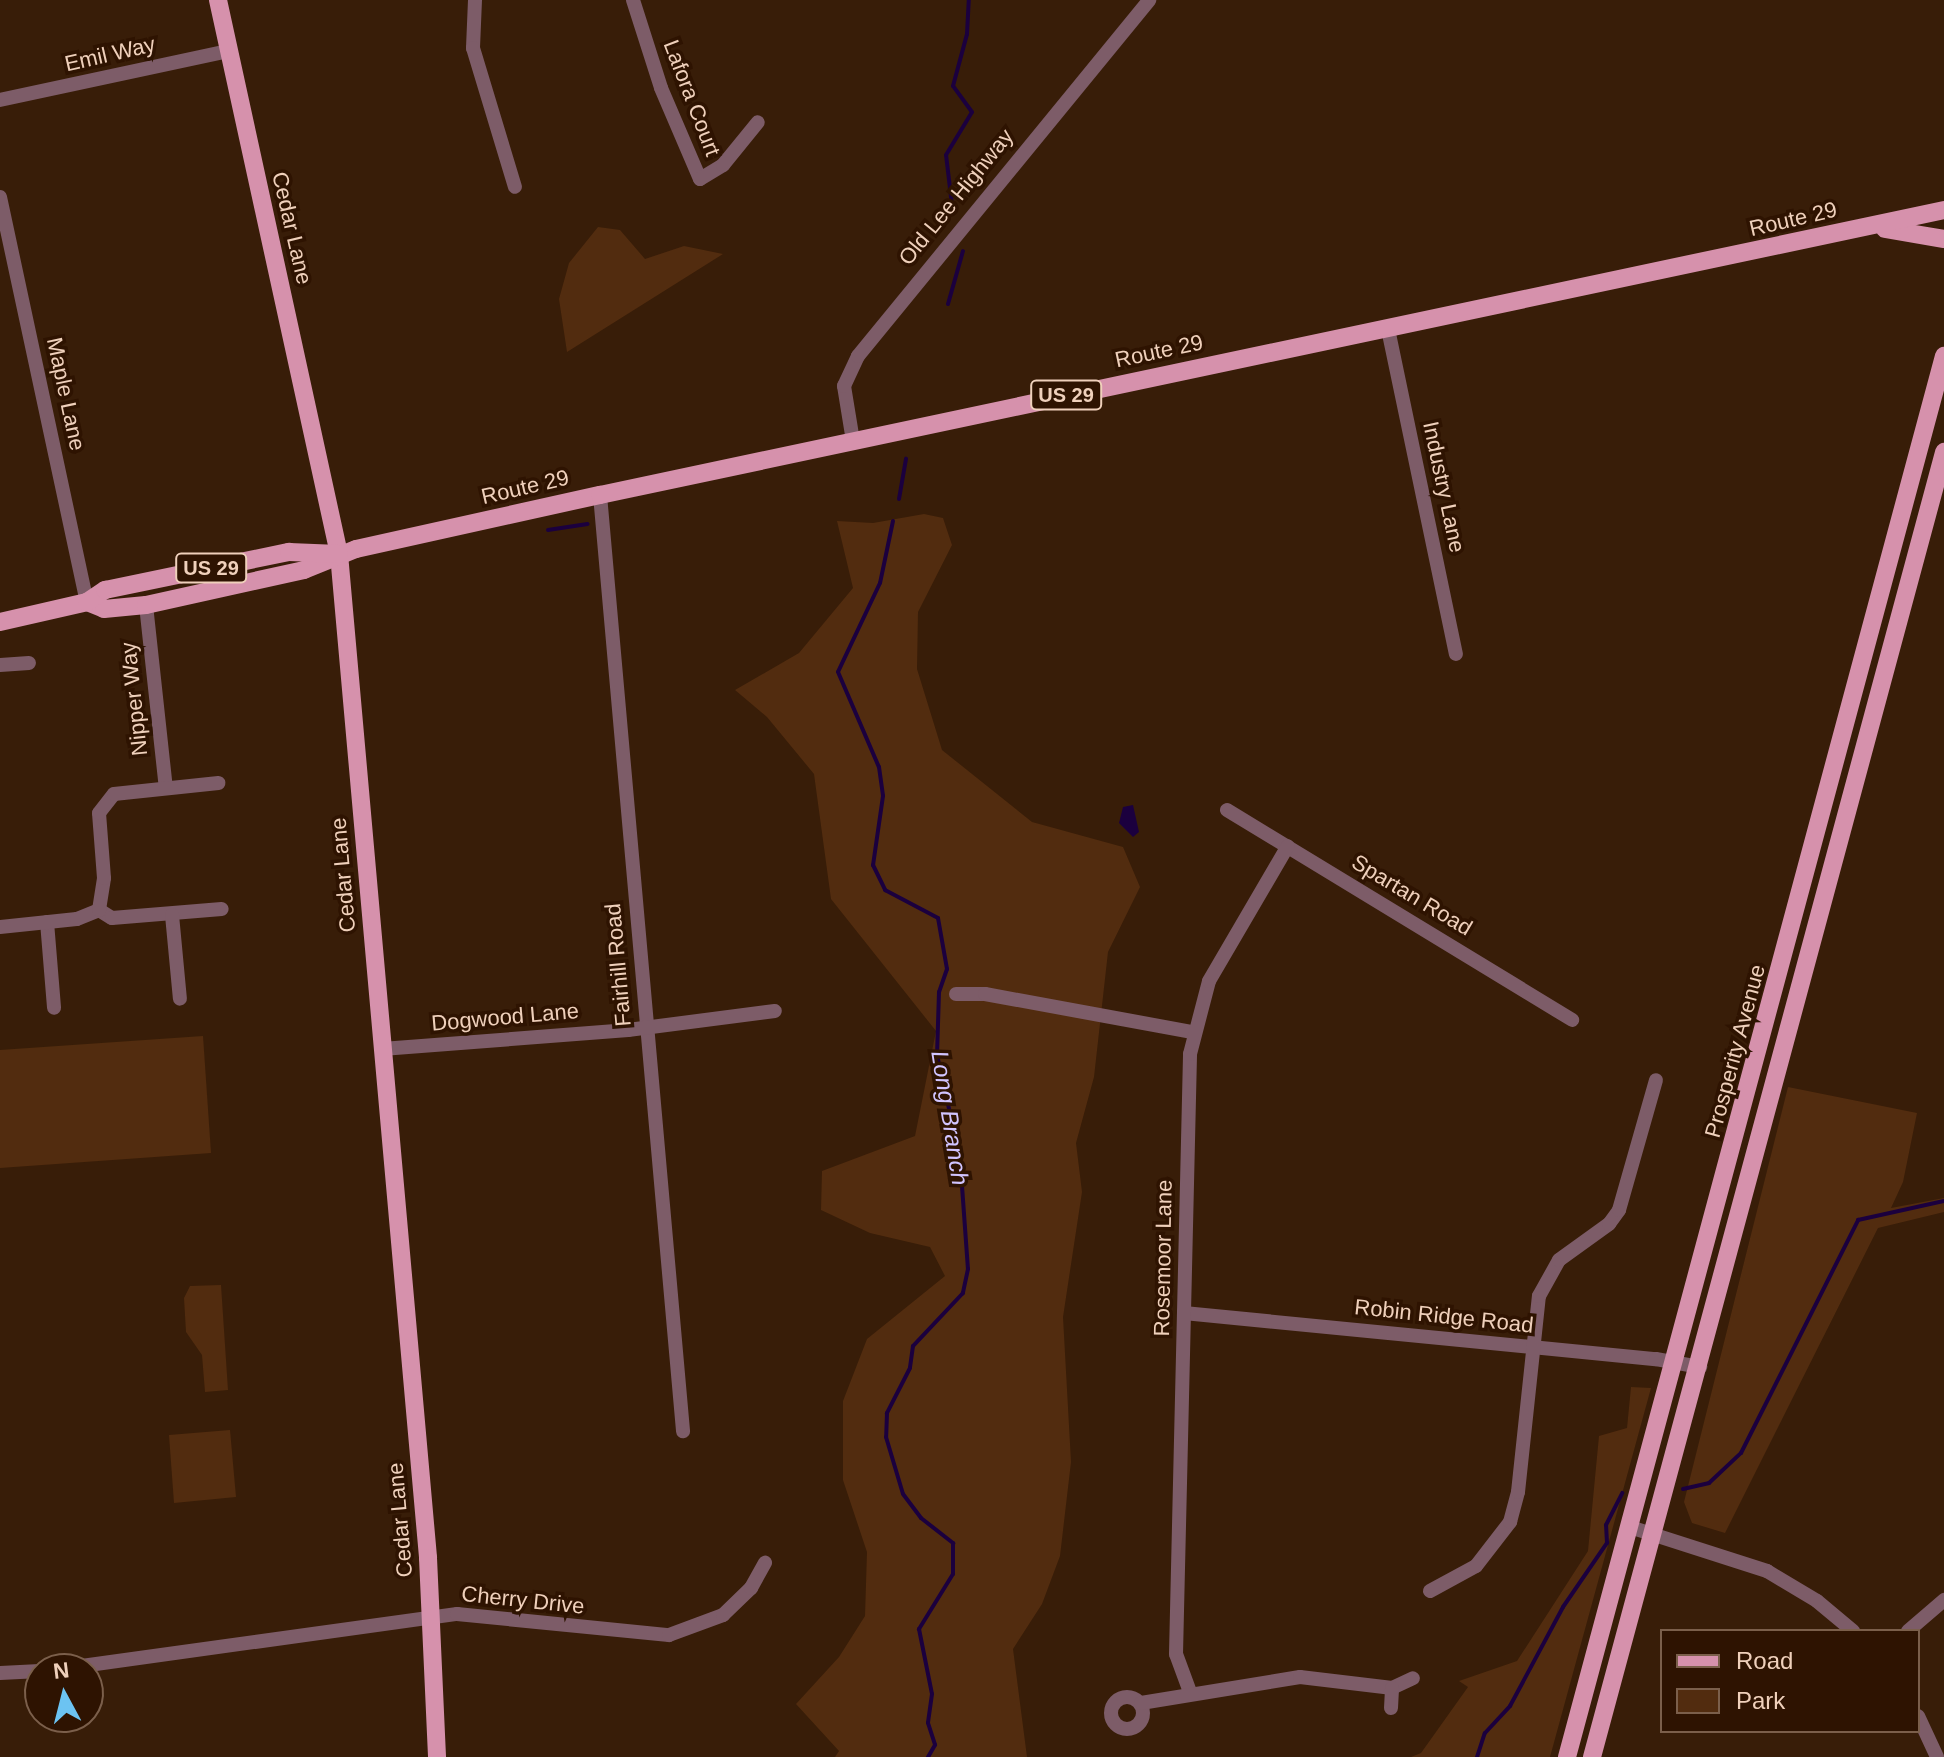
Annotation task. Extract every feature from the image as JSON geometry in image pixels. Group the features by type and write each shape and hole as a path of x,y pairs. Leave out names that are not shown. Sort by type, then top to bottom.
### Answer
{"main road":[{"name":"Cedar Lane","path":"218,0 339,554 432,1616 437,1757"},
{"name":"Route 29","path":"87,602 104,609 146,605 304,570 339,554 600,495 1944,210"},
{"path":"1862,228 1920,231 1944,239"},
{"name":"Prosperity Avenue","path":"1567,1757 1944,356"},
{"path":"1592,1757 1700,1367 1944,452"},
{"name":"Route 29","path":"0,622 87,602 105,590 289,552 339,554"}],"street":[{"path":"475,0 473,48 515,187"},
{"name":"Lafora Court","path":"633,0 661,88 700,179 723,165 758,122"},
{"name":"Old Lee Highway","path":"853,441 844,386 858,356 1149,0"},
{"name":"Emil Way","path":"0,100 229,51"},
{"name":"Maple Lane","path":"0,197 87,602"},
{"name":"Industry Lane","path":"1388,329 1456,654"},
{"name":"Fairhill Road","path":"600,495 683,1431"},
{"name":"Nipper Way","path":"146,605 166,788"},
{"path":"0,665 29,663"},
{"path":"99,910 104,878 99,813 105,800 114,794 218,783"},
{"name":"Spartan Road","path":"1227,810 1572,1020"},
{"name":"Rosemoor Lane","path":"1190,1692 1176,1654 1193,1032 1225,949 1288,846"},
{"path":"0,927 47,922 99,910 112,918 222,909"},
{"path":"172,915 180,999"},
{"path":"47,922 54,1008"},
{"path":"956,994 985,994 1193,1032"},
{"name":"Dogwood Lane","path":"382,1049 645,1028 775,1011"},
{"path":"1430,1591 1476,1566 1510,1522 1518,1492 1533,1348 1547,1276 1559,1260 1609,1224 1627,1193 1656,1080"},
{"name":"Robin Ridge Road","path":"1184,1313 1700,1367"},
{"path":"1630,1527 1767,1571 1817,1601 1851,1629"},
{"name":"Cherry Drive","path":"104,1663 432,1616 479,1615 669,1635 723,1615 751,1588 765,1563"},
{"path":"1910,1629 1944,1600"},
{"path":"0,1673 24,1672"},
{"path":"1141,1703 1190,1692 1300,1677 1392,1688 1413,1678"},
{"path":"1391,1708 1392,1688"},
{"path":"1920,1720 1937,1757"}],"green space":[{"path":"598,227 620,230 645,259 684,246 723,254 567,352 559,299 569,263"},
{"path":"924,514 943,518 952,545 918,612 917,669 942,750 1032,822 1123,847 1140,887 1108,952 1094,1077 1076,1143 1082,1192 1063,1317 1071,1462 1060,1556 1042,1604 1013,1649 1027,1757 835,1757 839,1751 796,1704 839,1657 865,1616 867,1552 843,1480 843,1401 867,1339 945,1276 930,1247 870,1233 821,1210 822,1171 915,1136 936,1031 831,899 814,774 767,717 735,690 799,653 853,588 837,521 873,523"},
{"path":"203,1036 211,1153 0,1168 0,1050"},
{"path":"1788,1087 1917,1113 1903,1182 1891,1208 1944,1198 1944,1212 1878,1228 1725,1533 1692,1523 1684,1502"},
{"path":"221,1285 228,1390 205,1392 202,1355 186,1332 184,1298 190,1286"},
{"path":"1631,1387 1651,1388 1550,1757 1411,1757 1421,1753 1468,1687 1459,1681 1517,1661 1588,1551 1599,1436 1627,1428"},
{"path":"230,1430 236,1497 174,1503 169,1435"}],"shaded area":[{"path":"1133,805 1139,832 1133,837 1119,823 1123,807"}],"waterway":[{"name":"Long Branch","path":"938,227 952,205 946,155 972,112 953,86 967,34 969,0"},
{"name":"Long Branch","path":"948,304 963,251"},
{"name":"Long Branch","path":"899,499 906,459"},
{"name":"Long Branch","path":"893,521 880,583 838,672 879,767 883,796 873,865 885,890 938,918 947,969 939,992 937,1055 960,1158 968,1269 963,1293 913,1346 910,1368 887,1413 886,1437 903,1494 921,1518 953,1543 953,1574 919,1629 932,1694 928,1723 935,1745 928,1757"},
{"path":"548,530 588,524"},
{"path":"1683,1489 1709,1483 1741,1453 1858,1220 1944,1201"},
{"path":"1477,1757 1485,1733 1510,1706 1563,1607 1607,1543 1606,1525 1622,1493"}]}
